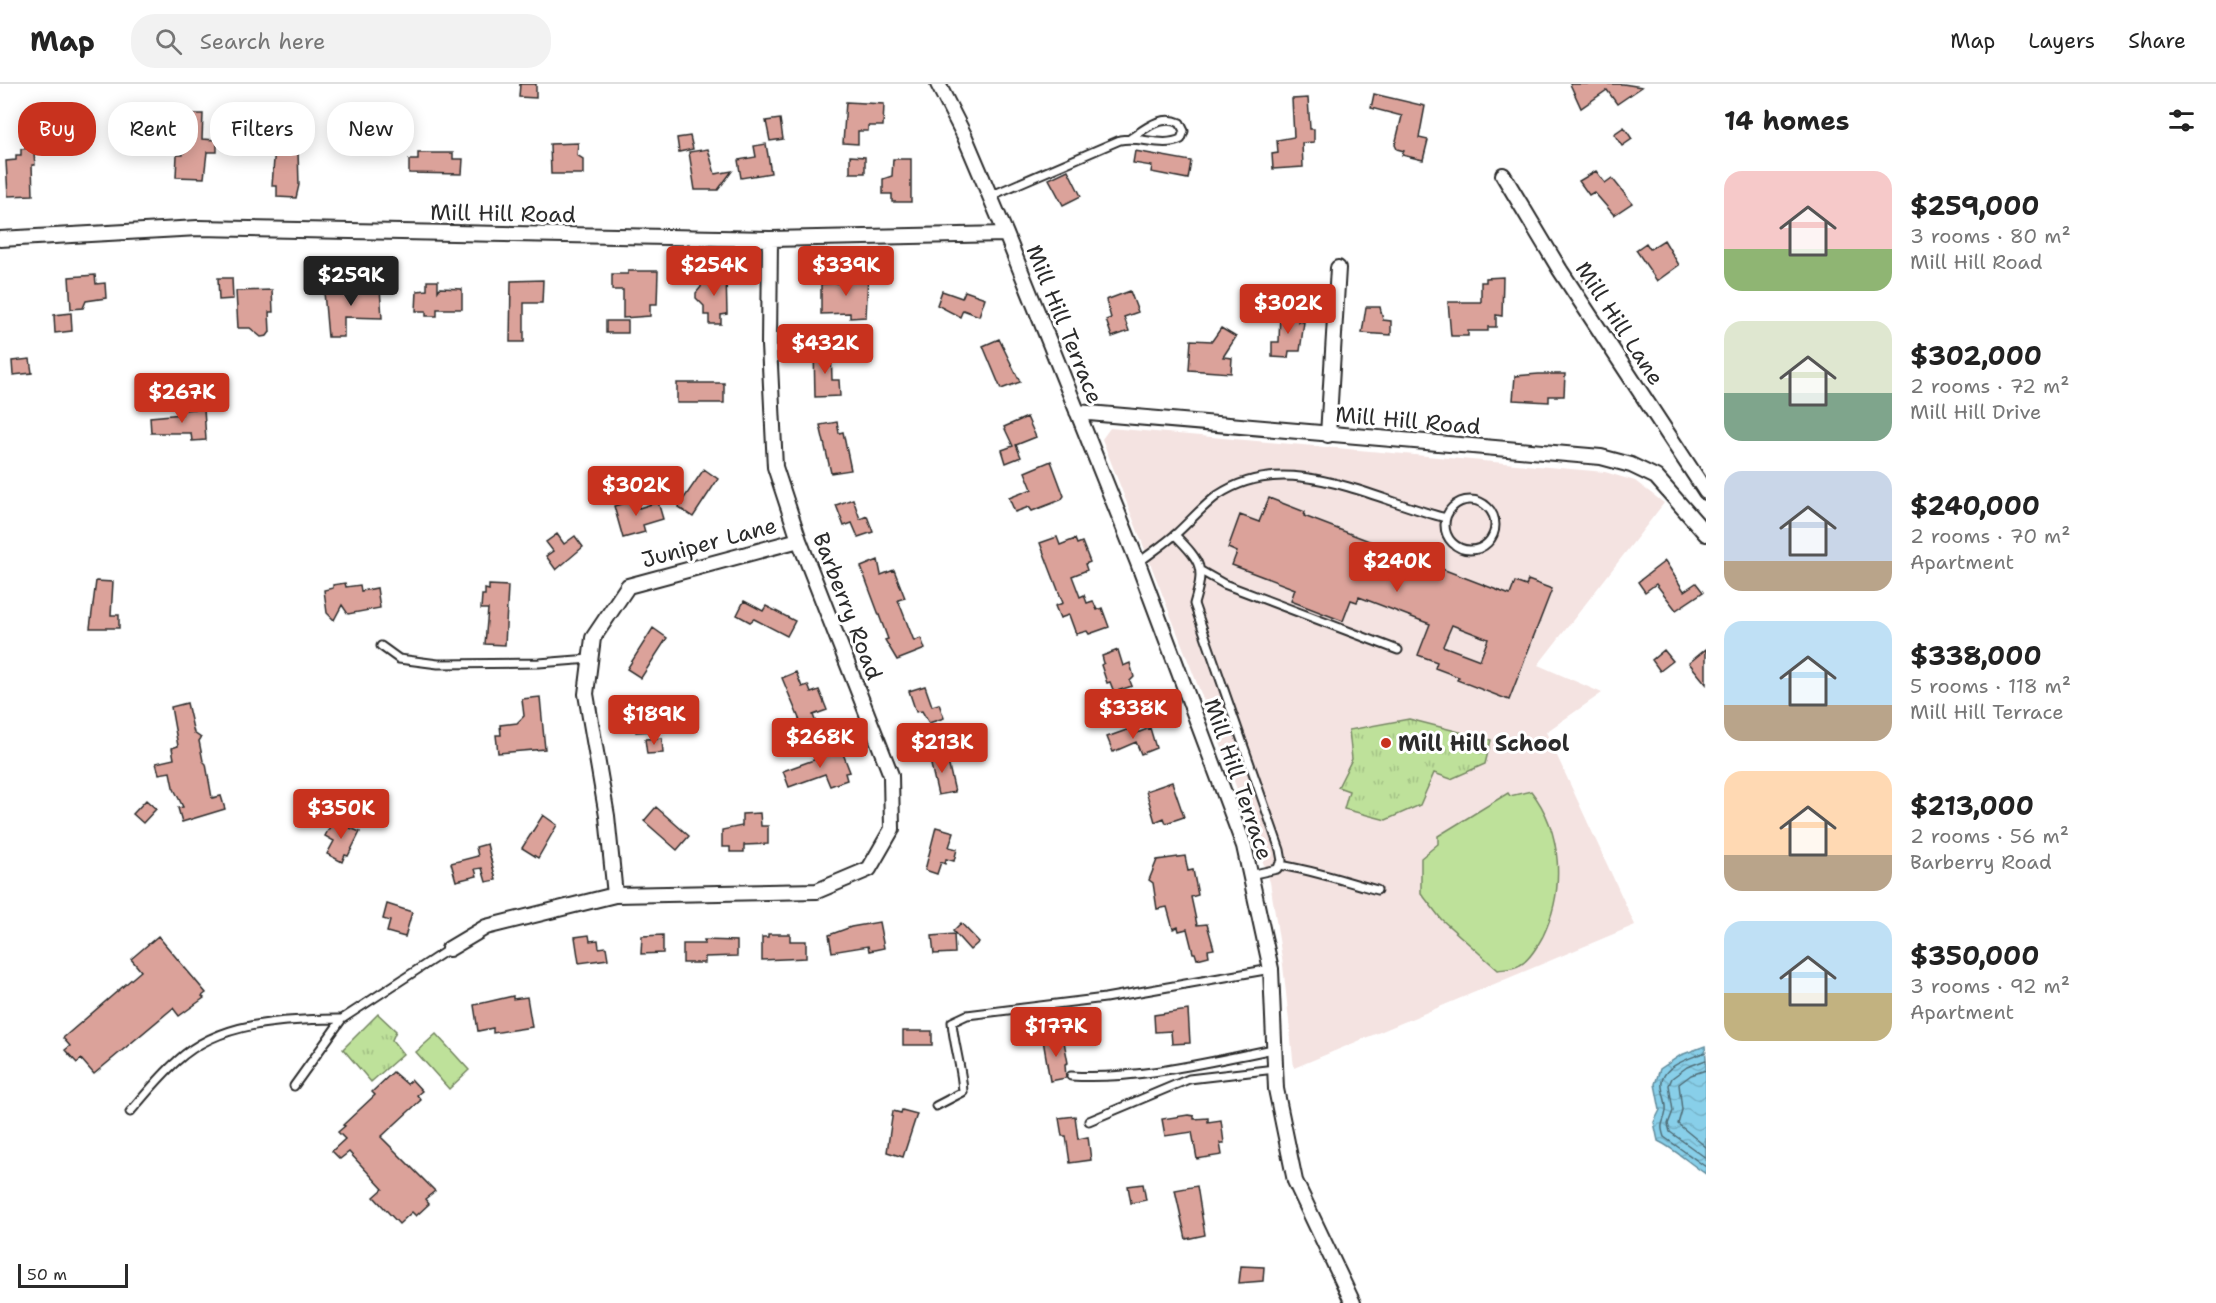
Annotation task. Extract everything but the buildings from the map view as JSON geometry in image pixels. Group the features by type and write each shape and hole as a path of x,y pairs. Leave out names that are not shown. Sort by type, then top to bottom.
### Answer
{"street":[{"name":"Mill Hill Terrace","path":"938,84 1006,234 1138,563 1244,846 1271,969 1276,1089 1295,1181 1353,1303"},
{"name":"Mill Hill Lane","path":"1503,175 1560,270 1706,492"},
{"name":"Mill Hill Road","path":"0,239 198,228 770,239 1006,234"},
{"name":"Barberry Road","path":"449,949 486,927 615,895 817,891 869,870 892,829 891,775 799,540 775,467 769,345 770,239"},
{"path":"1328,435 1338,268"},
{"name":"Mill Hill Road","path":"1077,412 1601,457 1631,465 1656,477 1706,534"},
{"name":"Juniper Lane","path":"615,895 607,816 586,694 593,638 628,586 799,540"}],"lane":[{"path":"990,196 1101,147 1131,138 1150,125 1164,120 1177,121 1184,131 1181,139 1171,142 1131,138"},
{"path":"1138,563 1175,535 1218,495 1247,481 1288,475 1335,485 1446,518"},
{"path":"1478,501 1492,513 1494,532 1482,548 1463,549 1448,537 1445,528 1446,518 1458,503 1478,501"},
{"path":"1175,535 1199,564 1202,572 1194,604 1280,850 1282,861 1277,869 1250,875"},
{"path":"1202,572 1224,584 1398,650"},
{"path":"381,646 399,659 438,664 539,663 590,659"},
{"path":"1279,865 1314,870 1336,879 1377,890"},
{"path":"294,1086 342,1019 449,949"},
{"path":"936,1106 963,1092 962,1073 954,1044 952,1022 967,1015 1105,998 1271,969"},
{"path":"130,1112 177,1060 214,1036 277,1020 342,1019"},
{"path":"1071,1076 1108,1078 1165,1071 1274,1049"},
{"path":"1089,1121 1189,1079 1275,1069"}],"shaded area":[{"name":"Mill Hill School","path":"1110,428 1605,472 1635,481 1664,503 1538,665 1602,693 1546,732 1635,925 1294,1068 1283,965 1270,882 1224,753 1102,439"}],"green space":[{"path":"1409,719 1491,740 1485,764 1451,779 1434,773 1420,805 1386,820 1344,809 1349,791 1338,787 1352,759 1349,730"},
{"path":"1531,791 1542,807 1555,843 1557,881 1555,900 1543,936 1530,956 1518,966 1498,970 1441,919 1421,893 1421,858 1438,844 1438,836 1508,793 1510,796"},
{"path":"378,1014 396,1031 392,1040 403,1054 371,1082 343,1049"},
{"path":"436,1034 469,1070 449,1089 416,1052"}],"water":[{"path":"1705,1046 1706,1174 1658,1141 1654,1122 1660,1110 1655,1084 1660,1069 1681,1055"}],"place":[{"name":"Mill Hill School","path":"1386,743"}]}
